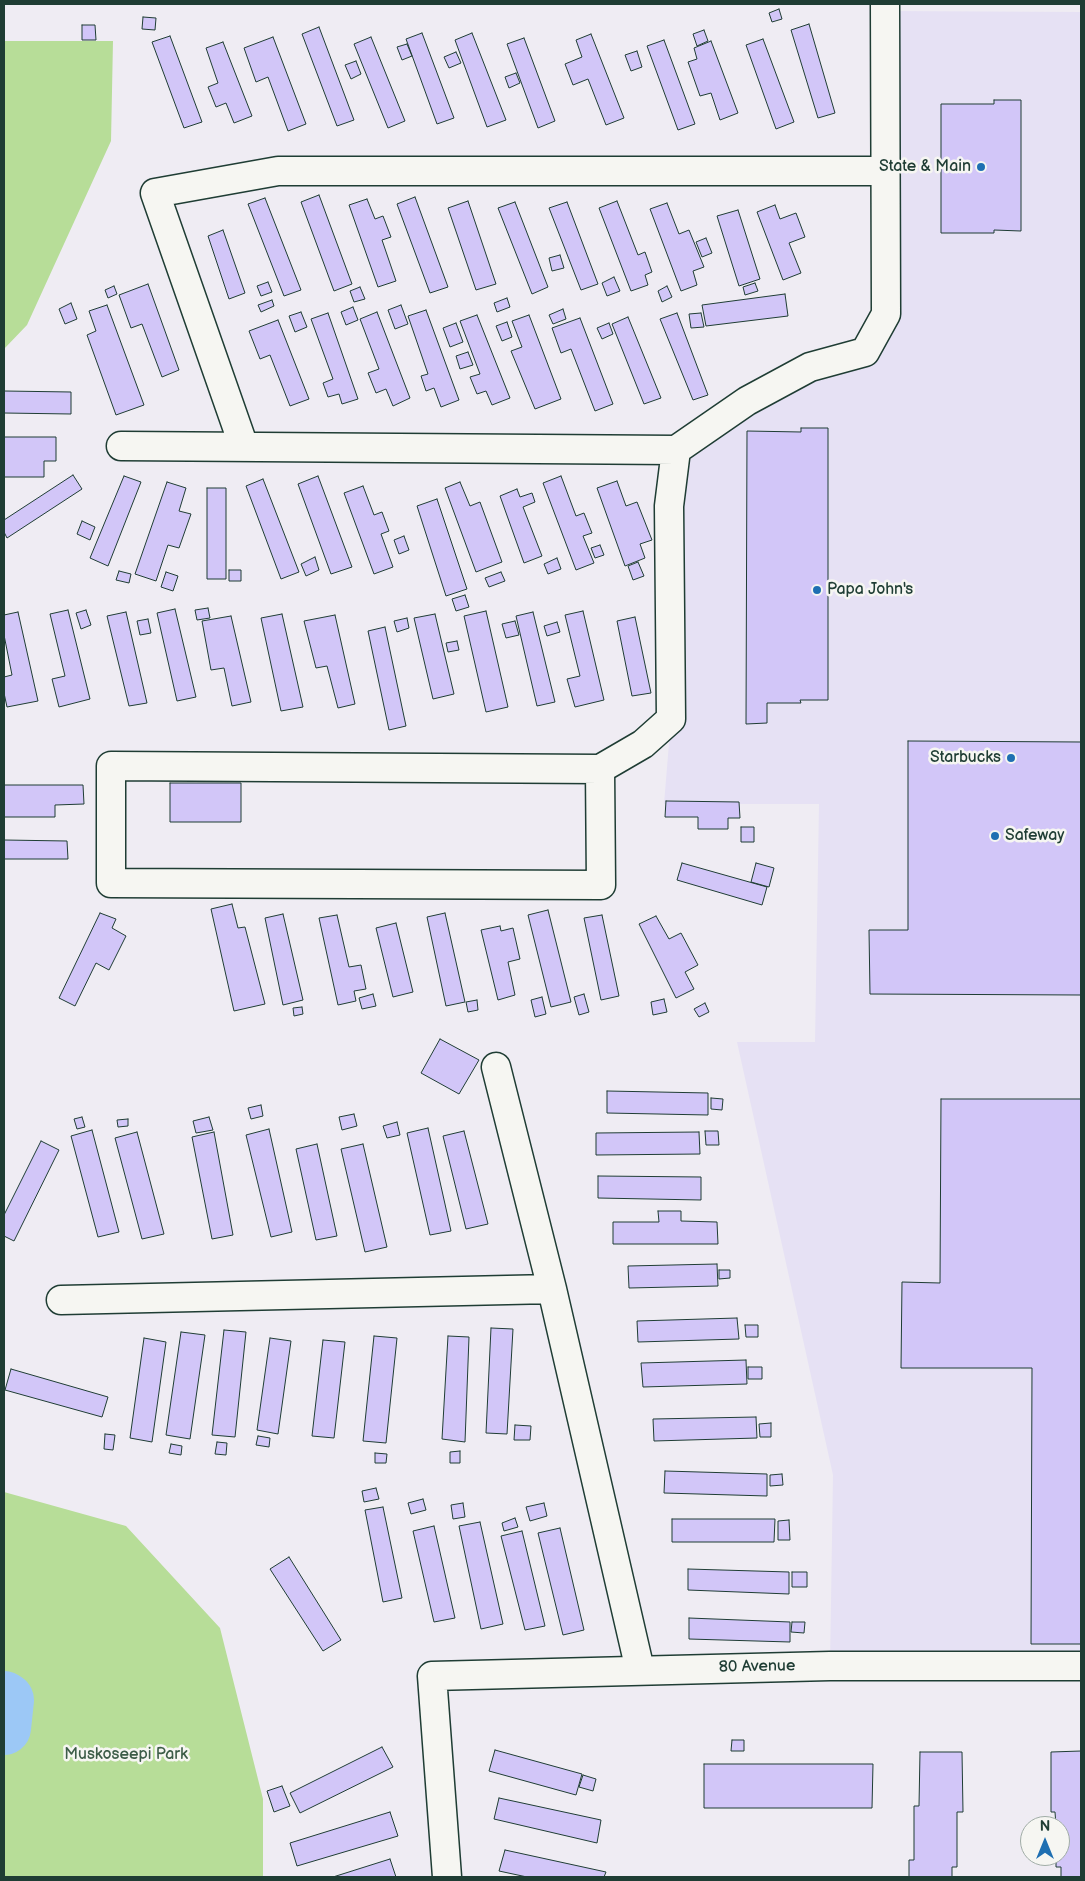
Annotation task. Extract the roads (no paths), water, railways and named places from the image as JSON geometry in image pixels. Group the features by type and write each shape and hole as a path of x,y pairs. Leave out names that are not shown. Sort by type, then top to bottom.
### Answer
{"street":[{"path":"121,446 676,450 747,401 810,367 865,352 886,314 884,171 885,4"},
{"path":"244,447 155,193 278,171 884,171"},
{"path":"600,769 601,885 111,884 111,766 600,769 642,744 671,719 669,506 676,450"},
{"path":"496,1067 552,1290 640,1670"},
{"path":"61,1300 552,1290"},
{"name":"80 Avenue","path":"447,1877 432,1676 830,1666 1081,1666"}],"waterway":[{"path":"4,1698 7,1700 4,1728"}],"place":[{"name":"State & Main","path":"981,167"},
{"name":"Papa John's","path":"817,590"},
{"name":"Starbucks","path":"1011,758"},
{"name":"Safeway","path":"995,836"}],"park label":[{"name":"Muskoseepi Park","path":"126,1755"}]}
